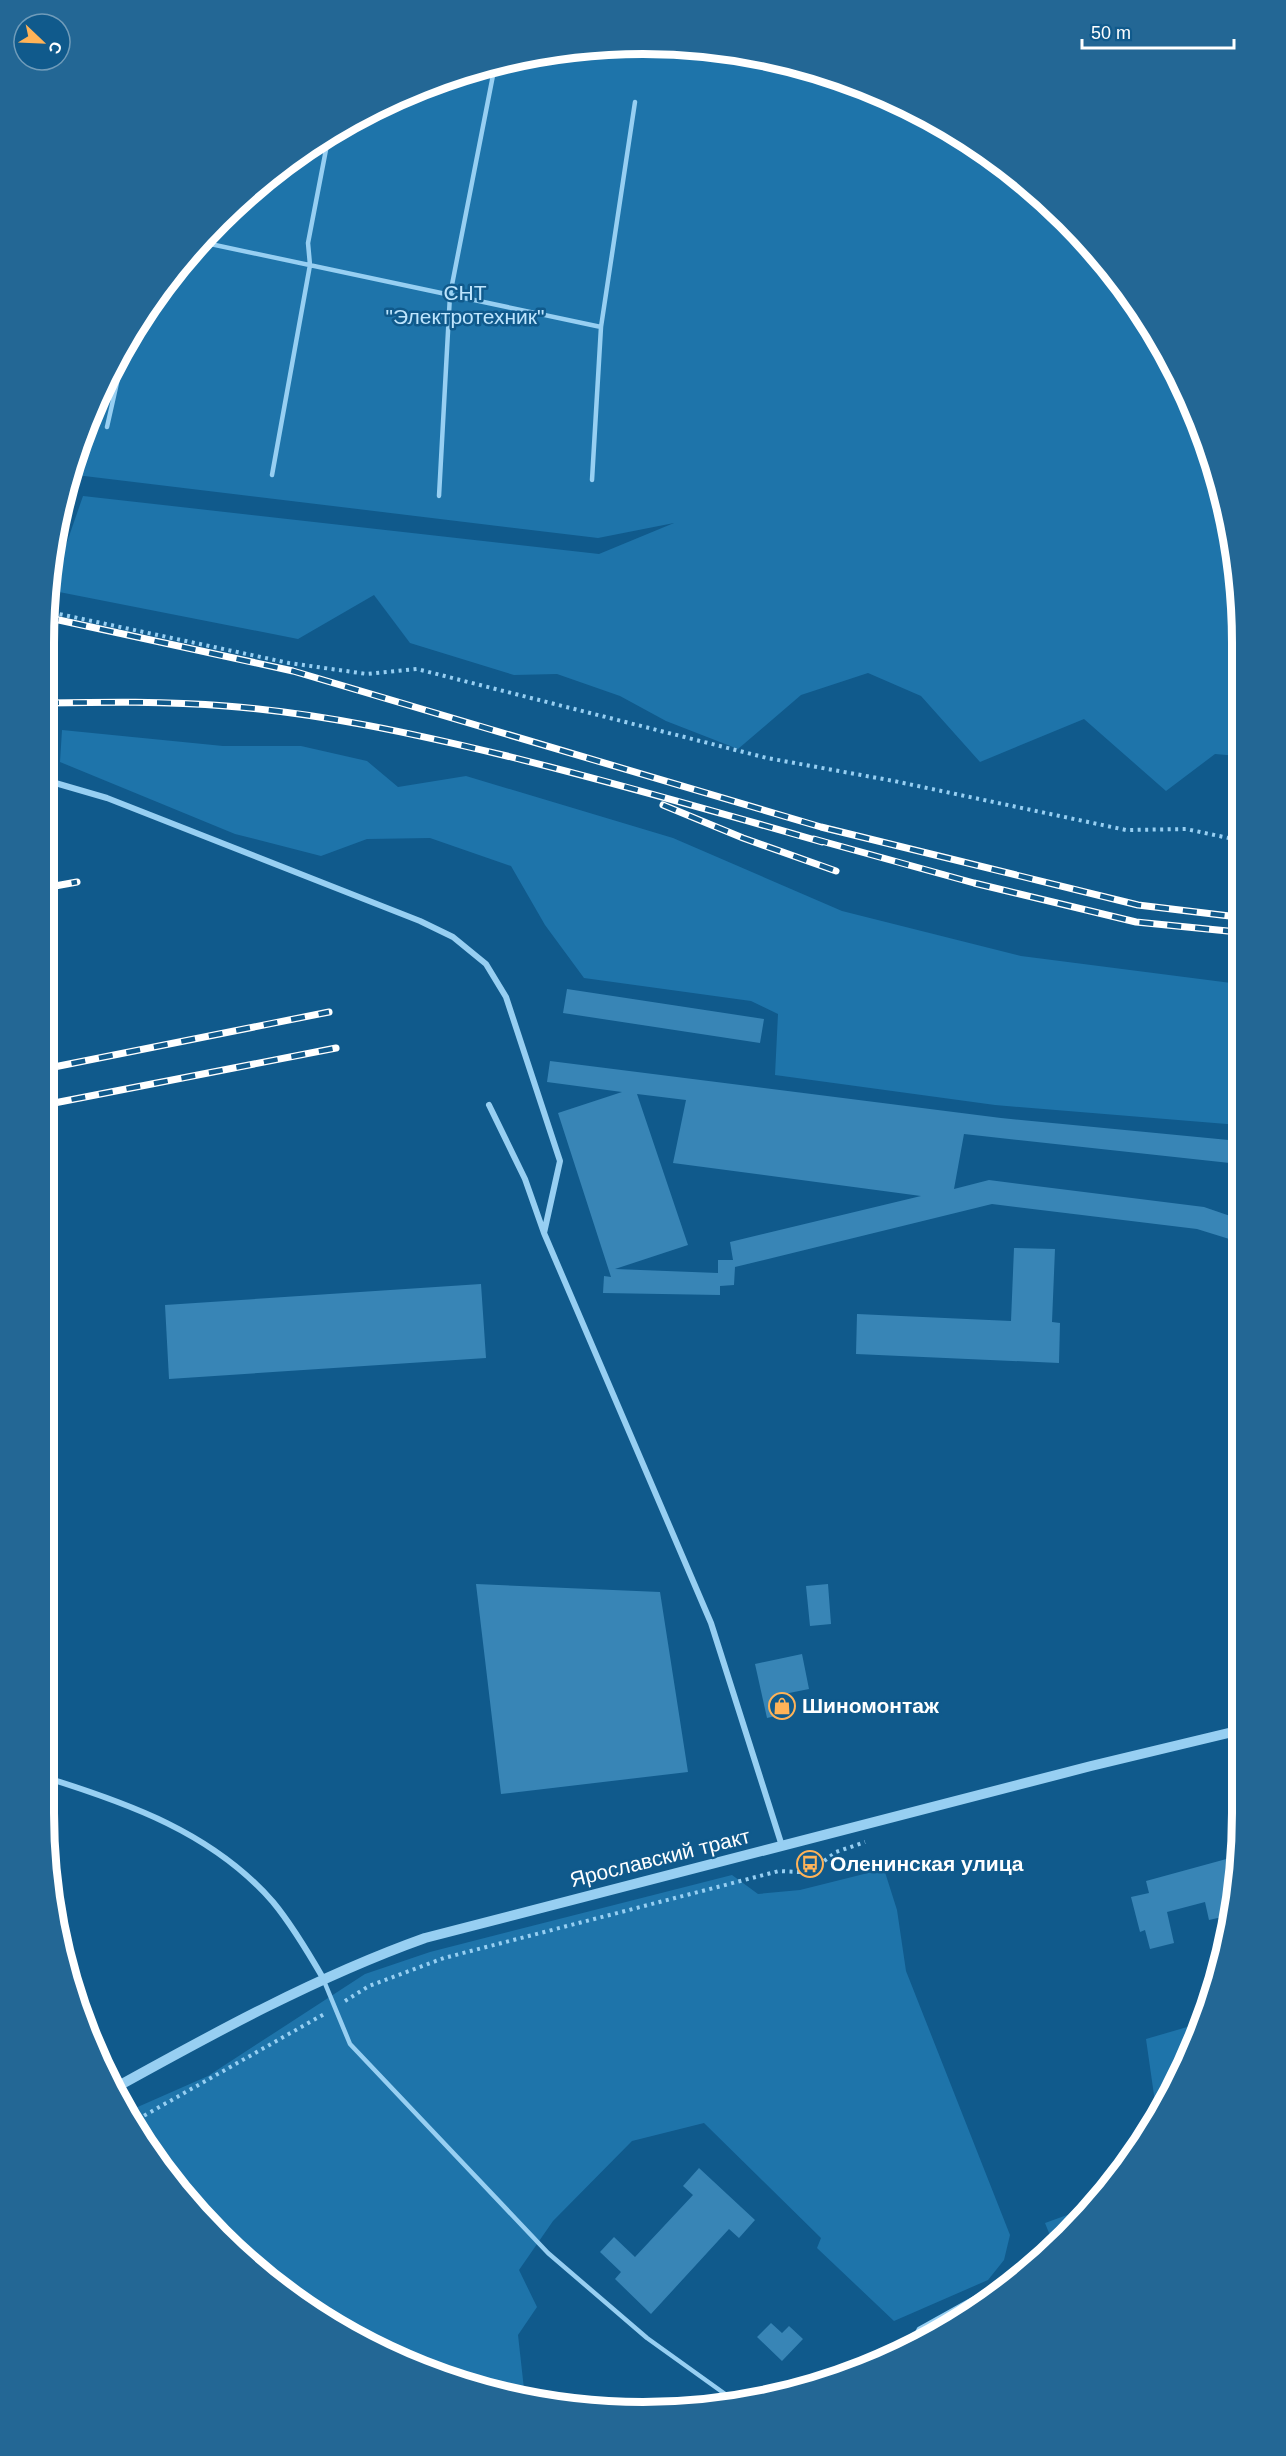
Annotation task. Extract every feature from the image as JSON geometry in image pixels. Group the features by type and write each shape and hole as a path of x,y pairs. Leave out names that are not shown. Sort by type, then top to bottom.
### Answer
{"street":[{"path":"54,783 107,798 420,921 453,937 486,964 506,997 560,1161 544,1233"},
{"path":"489,1106 525,1179 544,1233 711,1623 782,1847"},
{"name":"Ярославский тракт","path":"121,2086 323,1978 368,1958 425,1938 1091,1766 1232,1732"},
{"path":"54,1780 140,1809 173,1825 241,1870 273,1903 304,1946 323,1978"}],"lane":[{"path":"440,496 450,295 493,73"},
{"path":"592,480 601,327 635,102"},
{"path":"272,475 310,265 308,243 327,147"},
{"path":"211,244 601,327"},
{"path":"107,427 119,375"},
{"path":"323,1978 350,2044 548,2253 647,2338 728,2396"},
{"path":"916,2335 919,2329 985,2292"}],"path":[{"path":"55,613 289,663 367,674 417,669 767,758 894,781 1126,830 1186,829 1232,839"},
{"path":"140,2118 335,2008 369,1986 444,1958 779,1871 799,1872 816,1867 836,1852 875,1839"}],"green space":[{"name":"СНТ \"Электротехник\"","path":"643,54 682,55 758,65 832,85 868,99 938,133 970,153 1031,200 1059,227 1086,255 1133,316 1171,382 1187,418 1201,454 1221,528 1231,604 1232,755 1215,754 1166,791 1084,719 980,762 921,696 868,673 801,695 738,749 666,721 620,696 557,674 514,675 410,643 374,595 298,639 56,591 66,545 83,496 599,554 674,523 598,538 79,475 99,418 115,382 133,348 176,284 200,255 255,200 316,153 349,133 382,115 454,85 528,65 604,55"},
{"path":"62,730 223,746 301,746 367,761 398,787 466,776 673,838 842,911 1021,956 1232,983 1232,1124 995,1105 775,1075 778,1014 751,1001 584,978 545,925 511,866 430,838 367,839 321,856 235,834 60,762"},
{"path":"884,1869 897,1910 906,1971 1010,2235 1004,2260 988,2280 894,2321 817,2248 821,2238 704,2123 632,2141 553,2221 519,2270 537,2307 518,2335 524,2390 491,2382 454,2371 382,2341 348,2323 284,2280 255,2256 200,2201 153,2140 134,2109 208,2076 365,1974 430,1952 732,1875 758,1894 800,1890"},
{"path":"1192,2026 1155,2104 1146,2039"},
{"path":"1075,2212 1051,2237 1045,2223"}],"building":[{"path":"567,989 764,1019 760,1043 563,1013"},
{"path":"550,1061 1001,1118 1232,1140 1232,1163 964,1134 954,1189 989,1180 1204,1207 1232,1217 1232,1240 1197,1229 992,1204 735,1267 734,1285 720,1286 720,1295 603,1293 604,1276 611,1277 558,1113 622,1092 547,1082","holes":["637,1094 686,1100 673,1163 921,1196 730,1242 733,1260 718,1260 718,1273 615,1269 688,1245"]},
{"path":"1014,1248 1055,1249 1052,1322 1060,1323 1059,1363 856,1354 857,1314 1011,1321"},
{"path":"481,1284 486,1358 169,1379 165,1305"},
{"path":"476,1584 660,1592 688,1772 501,1794"},
{"path":"828,1584 831,1624 810,1626 806,1586"},
{"path":"802,1654 809,1689 784,1694 788,1713 767,1718 755,1664"},
{"path":"1230,1858 1223,1917 1209,1920 1205,1902 1167,1912 1174,1943 1150,1949 1145,1930 1140,1932 1131,1897 1149,1893 1146,1881"},
{"path":"699,2168 755,2220 739,2238 729,2229 651,2314 615,2279 621,2272 600,2252 614,2237 635,2257 693,2195 683,2186"},
{"path":"771,2323 782,2333 789,2326 803,2339 782,2361 757,2337"}],"railway":[{"path":"55,619 293,671 821,827 1138,905 1232,916"},
{"path":"54,703 203,704 262,709 368,725 546,766 822,842"},
{"path":"663,805 743,838 836,871"},
{"path":"814,839 974,883 1136,922 1232,931"},
{"path":"54,886 77,882"},
{"path":"54,1067 329,1012"},
{"path":"54,1103 336,1048"}],"place":[{"name":"Шиномонтаж","path":"782,1706"},
{"name":"Оленинская улица","path":"810,1864"}]}
